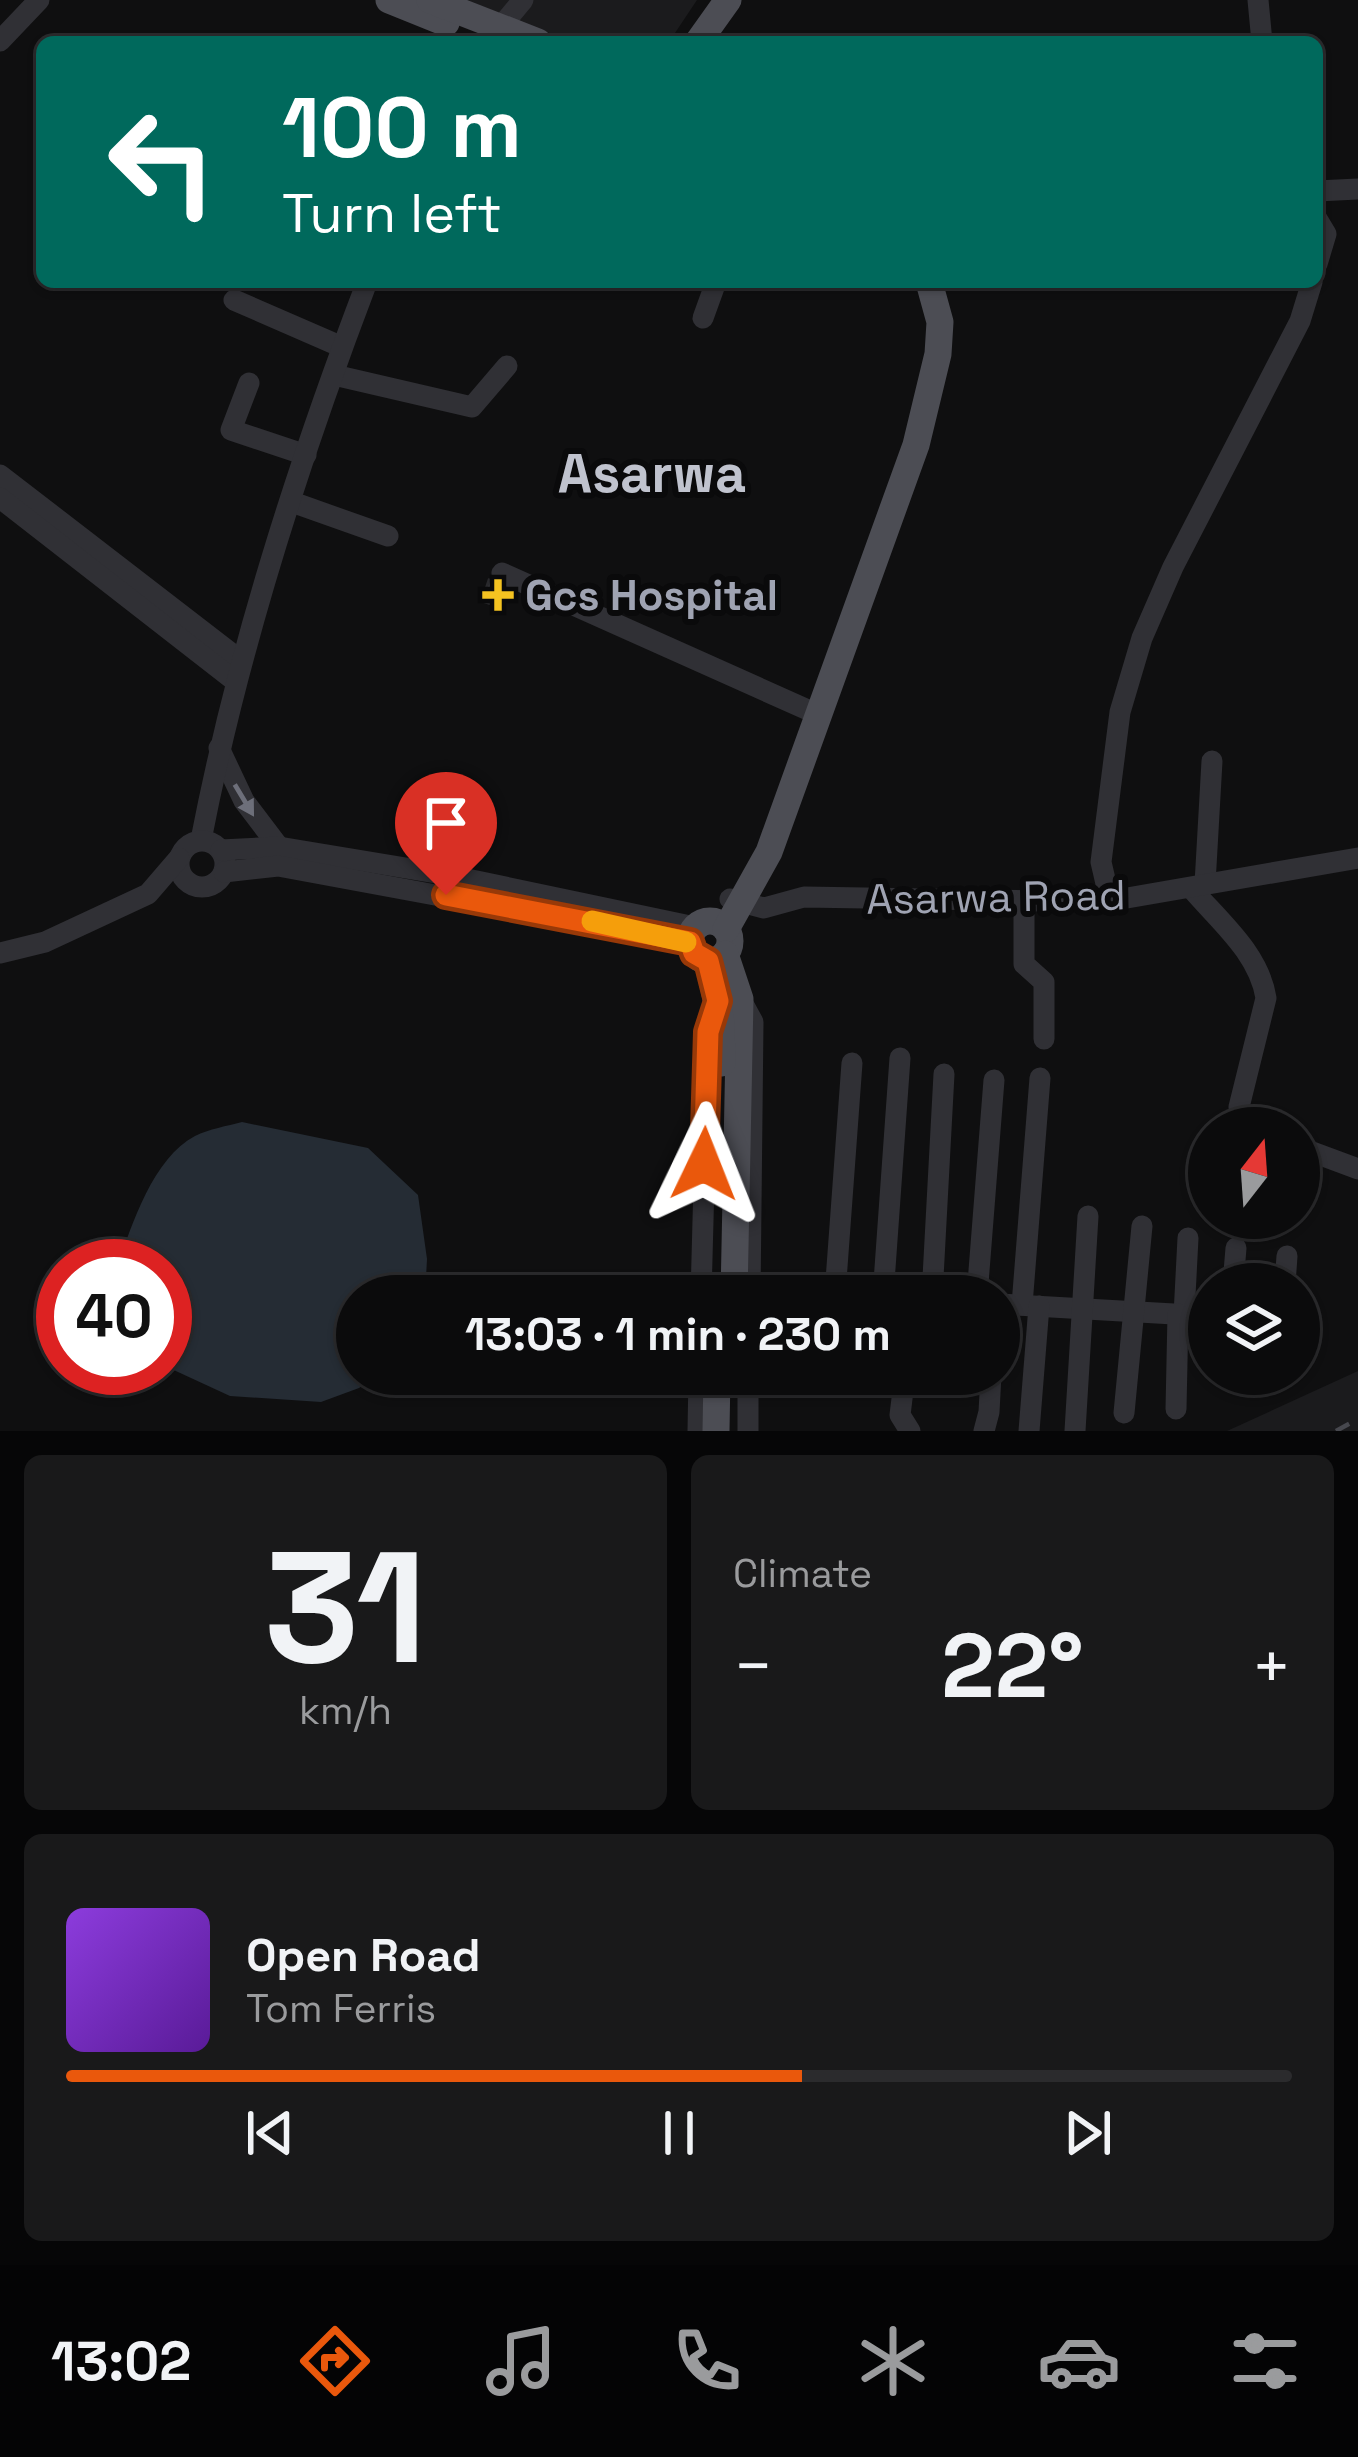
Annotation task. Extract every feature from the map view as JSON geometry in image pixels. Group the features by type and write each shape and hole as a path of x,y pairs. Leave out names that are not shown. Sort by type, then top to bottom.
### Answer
{"main road":[{"path":"389,0 487,36"},
{"path":"430,0 489,36"},
{"path":"702,36 728,0"},
{"path":"903,462 924,353 925,320 914,288"},
{"path":"743,1275 726,920 769,852 810,711 938,354 940,322 931,288"},
{"path":"720,1275 730,1011"},
{"path":"716,1431 717,1395"},
{"path":"732,1431 733,1395"}],"street":[{"path":"0,41 38,0"},
{"path":"494,36 523,0"},
{"path":"1258,0 1261,36"},
{"path":"1323,191 1358,189"},
{"path":"0,952 45,942 148,894 208,886 216,854 219,748 238,670 306,455 366,288"},
{"path":"704,318 714,288"},
{"path":"1110,901 1101,862 1120,712 1142,638 1173,567 1300,321 1310,288"},
{"path":"234,300 343,347"},
{"path":"334,375 472,407 507,366"},
{"path":"249,382 228,439 306,455"},
{"path":"0,475 238,670"},
{"path":"0,498 238,670"},
{"path":"292,502 388,536"},
{"path":"502,573 810,711"},
{"path":"219,748 244,801 279,847"},
{"path":"1211,761 1198,886 1254,961 1266,998 1239,1107"},
{"path":"148,894 187,845 278,866 726,920"},
{"path":"216,854 279,847 489,893 726,920"},
{"name":"Asarwa Road","path":"726,920 804,897 1110,901 1358,858"},
{"path":"178,859 181,874 192,885"},
{"path":"1024,902 1024,964 1044,982 1044,1039"},
{"path":"702,1275 708,1032 730,1011"},
{"path":"884,1275 900,1058"},
{"path":"836,1275 851,1063"},
{"path":"933,1275 944,1074"},
{"path":"1029,1431 1020,1305 1040,1078"},
{"path":"979,1275 994,1080"},
{"path":"1320,1155 1358,1169"},
{"path":"1075,1431 1088,1216"},
{"path":"1124,1413 1142,1226"},
{"path":"1176,1409 1188,1238"},
{"path":"1235,1263 1236,1248"},
{"path":"1286,1263 1287,1256"},
{"path":"1020,1305 1188,1315"},
{"path":"698,1431 699,1395"},
{"path":"748,1395 748,1431"},
{"path":"902,1395 900,1415 910,1431"},
{"path":"984,1431 990,1395"}],"shaded area":[{"path":"467,0 697,0 673,36 557,36"},
{"path":"242,1122 368,1148 418,1195 426,1275 336,1275 336,1395 340,1395 321,1402 230,1396 192,1378 192,1239 127,1239 146,1194 168,1159 195,1136"},
{"path":"1358,1371 1358,1431 1227,1431 1306,1395 1320,1395 1320,1388"}],"building":[{"path":"489,580 508,586 501,607 482,601"}],"railway":[{"path":"1336,1431 1358,1419"}],"slow traffic":[{"path":"592,921 686,942"}],"place":[{"name":"Gcs Hospital","path":"498,595"}],"district":[{"name":"Asarwa","path":"652,473"}],"route":[{"path":"446,895 690,942 694,953 708,961 718,1001 708,1032 704,1164"}]}
